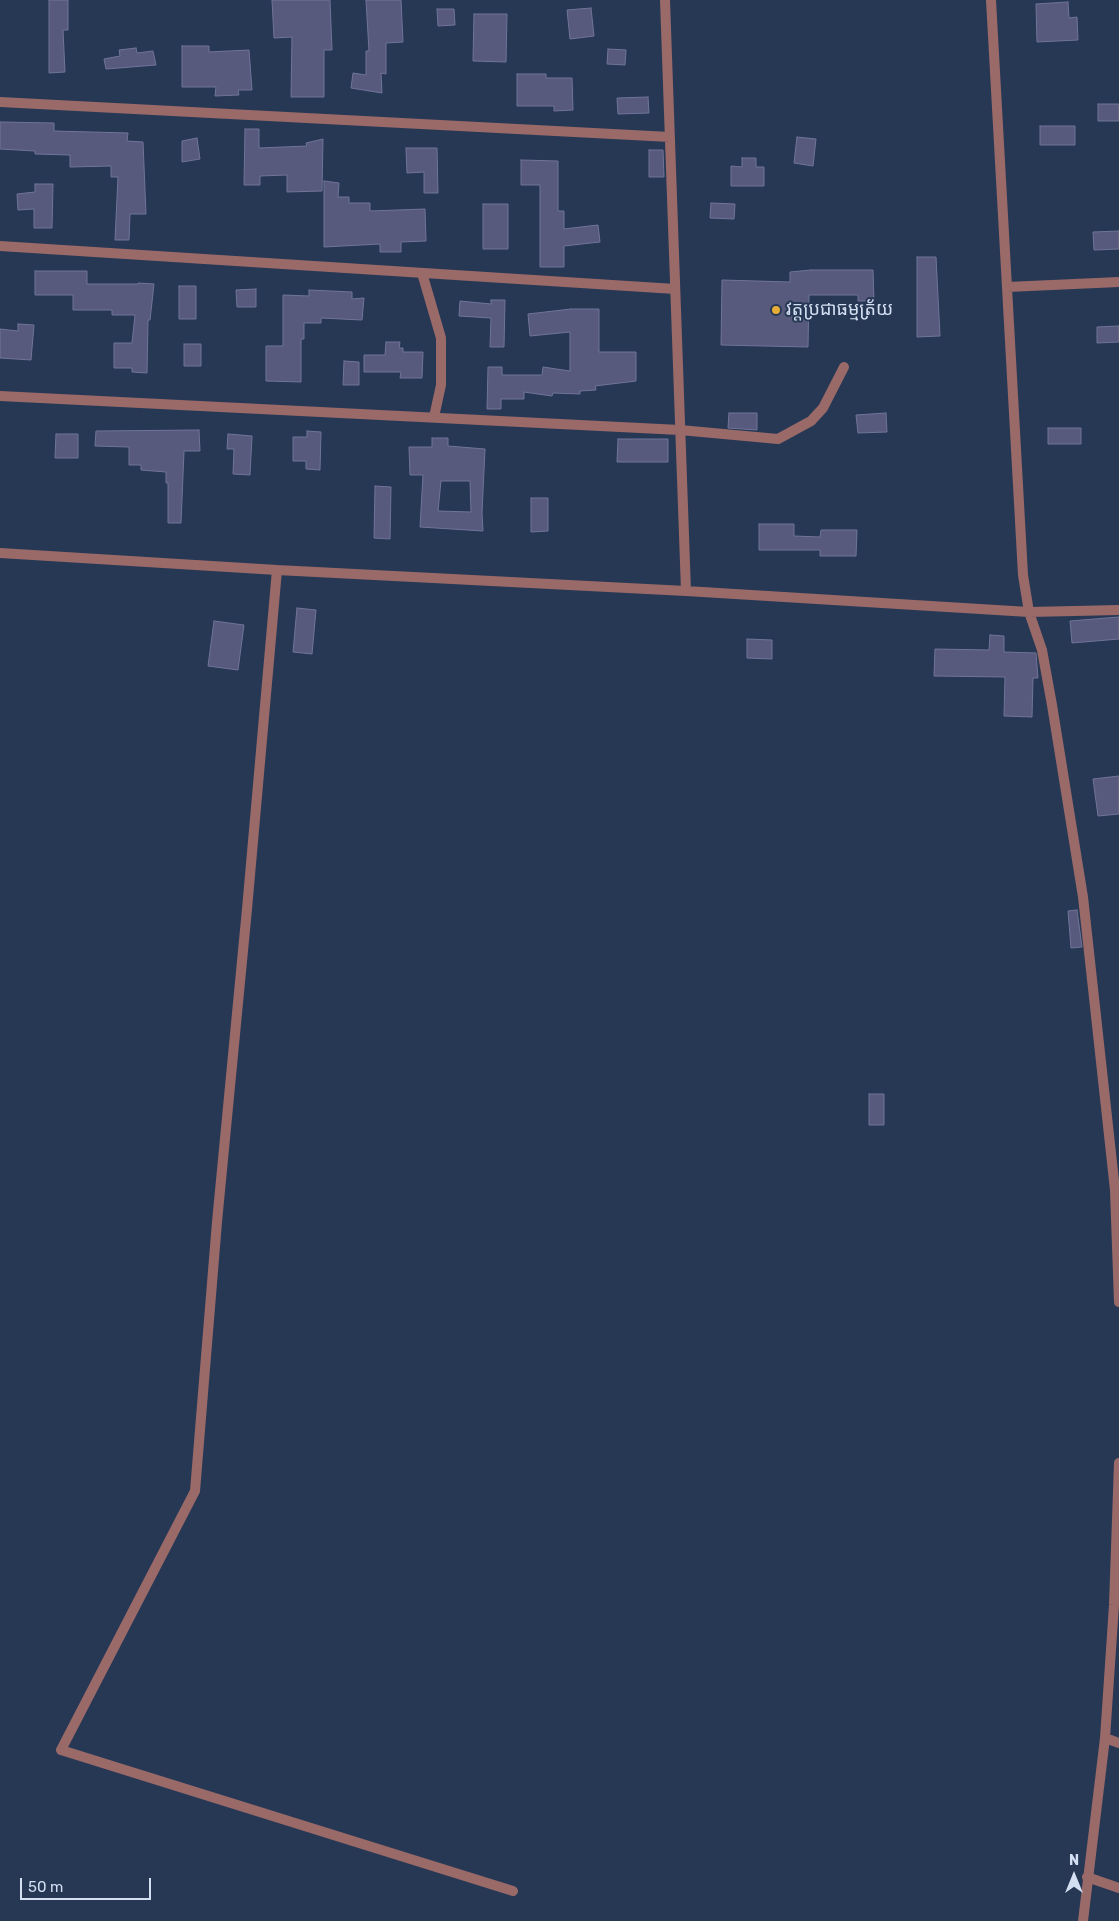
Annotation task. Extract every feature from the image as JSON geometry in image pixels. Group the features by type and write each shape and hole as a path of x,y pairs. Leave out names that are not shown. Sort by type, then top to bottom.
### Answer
{"street":[{"path":"665,0 686,591"},
{"path":"990,0 1022,575 1029,612 1042,650 1083,897 1117,1190 1119,1302"},
{"path":"0,102 670,137"},
{"path":"0,246 675,289"},
{"path":"422,273 441,338 441,385 434,418"},
{"path":"1007,287 1119,282"},
{"path":"0,396 680,430 778,439 811,421 823,408 844,367"},
{"path":"0,553 1029,612 1119,610"},
{"path":"278,570 216,1222 195,1491 61,1750 513,1891"},
{"path":"1083,1921 1105,1738 1116,1606 1119,1463"},
{"path":"1105,1738 1119,1744"},
{"path":"1087,1878 1119,1888"}],"building":[{"path":"49,0 68,0 68,30 63,30 65,72 49,73"},
{"path":"272,0 330,0 332,50 324,50 324,97 291,97 292,37 274,38"},
{"path":"366,0 401,0 403,42 386,43 386,74 381,73 382,93 351,88 353,73 366,75 366,51 369,51"},
{"path":"1068,2 1069,18 1077,17 1078,40 1037,42 1036,4"},
{"path":"591,8 594,36 570,39 567,10"},
{"path":"437,9 454,9 455,25 438,26"},
{"path":"474,14 507,14 506,62 473,61"},
{"path":"182,46 209,46 209,52 249,50 252,90 238,90 239,95 215,96 216,87 182,87"},
{"path":"136,48 137,53 153,51 156,65 106,69 104,59 120,56 119,50"},
{"path":"608,49 626,50 625,65 607,64"},
{"path":"517,74 546,74 546,78 572,78 573,110 554,111 554,106 517,106"},
{"path":"648,97 649,113 618,114 617,98"},
{"path":"1098,104 1119,104 1119,121 1098,121"},
{"path":"0,122 54,123 54,131 128,133 127,141 143,142 146,214 130,214 129,240 115,240 118,177 111,177 111,166 70,167 70,155 35,154 35,151 0,149"},
{"path":"1040,126 1075,126 1075,145 1040,145"},
{"path":"245,129 259,129 259,148 307,146 306,143 323,139 322,191 287,192 287,175 260,176 260,185 244,185"},
{"path":"797,137 816,139 813,166 794,163"},
{"path":"197,138 200,159 182,162 182,141"},
{"path":"406,148 437,148 438,193 424,193 424,172 407,173"},
{"path":"649,150 663,150 664,177 649,177"},
{"path":"742,158 756,158 756,167 764,167 764,186 731,186 731,166 742,167"},
{"path":"521,160 558,161 558,211 564,211 564,229 598,225 600,242 564,246 564,267 540,267 540,185 521,185"},
{"path":"324,181 339,183 338,197 349,197 349,203 370,203 370,211 425,209 426,241 401,242 401,252 380,252 380,244 324,247"},
{"path":"35,184 53,184 52,228 34,228 34,209 18,210 17,194 35,192"},
{"path":"711,203 735,204 734,219 710,218"},
{"path":"483,204 508,204 508,249 483,249"},
{"path":"1119,231 1119,249 1094,250 1093,232"},
{"path":"917,257 936,257 940,336 917,337"},
{"path":"873,270 874,301 858,301 858,295 809,295 808,347 721,345 722,280 790,282 790,272"},
{"path":"35,271 87,271 87,284 154,284 150,320 148,320 147,373 132,372 132,368 114,368 114,343 132,343 135,315 112,315 112,310 73,310 73,295 35,295"},
{"path":"179,286 196,286 196,319 179,319"},
{"path":"256,289 256,307 237,307 236,290"},
{"path":"309,290 352,292 352,299 364,298 362,320 321,318 321,323 304,323 304,339 301,339 301,382 266,381 266,346 283,346 283,295 309,296"},
{"path":"491,300 505,300 504,347 490,347 491,318 459,316 460,301 491,304"},
{"path":"571,309 599,309 599,352 636,352 636,381 595,386 596,390 580,391 580,394 553,393 552,396 524,392 524,399 501,399 501,409 487,409 488,367 502,367 502,375 542,375 543,367 570,371 570,332 530,336 528,314"},
{"path":"18,324 34,325 31,360 0,358 0,329 18,331"},
{"path":"1119,326 1119,342 1097,343 1097,327"},
{"path":"386,342 400,342 399,348 403,348 403,352 423,352 422,378 400,378 401,372 364,372 364,355 385,355"},
{"path":"184,344 201,344 201,366 184,366"},
{"path":"344,361 359,362 359,385 343,385"},
{"path":"729,413 757,413 757,430 728,428"},
{"path":"886,413 887,432 858,433 856,415"},
{"path":"1048,428 1081,428 1081,444 1048,444"},
{"path":"199,430 200,451 184,451 181,523 168,523 168,483 166,483 166,472 141,470 141,465 129,465 129,447 95,446 96,431"},
{"path":"307,431 321,432 320,470 306,469 306,461 293,461 293,437 307,437"},
{"path":"56,434 78,434 78,458 55,458"},
{"path":"228,434 252,436 250,475 233,474 234,449 227,449"},
{"path":"432,438 448,438 448,446 485,449 483,531 420,527 423,475 410,475 409,447 432,447","holes":["441,481 470,481 471,512 438,511"]},
{"path":"618,439 668,439 668,462 617,462"},
{"path":"375,486 391,487 390,539 374,538"},
{"path":"531,498 548,498 548,531 531,532"},
{"path":"759,524 794,524 794,536 820,537 821,530 857,530 856,556 820,556 820,550 759,550"},
{"path":"297,608 316,610 312,654 293,652"},
{"path":"1119,617 1119,639 1072,643 1070,621"},
{"path":"214,621 244,625 238,670 208,666"},
{"path":"990,635 1004,636 1004,652 1036,653 1038,678 1033,678 1032,717 1004,716 1005,677 934,676 935,649 989,650"},
{"path":"747,639 772,640 772,659 747,658"},
{"path":"1119,776 1119,814 1098,816 1093,779"},
{"path":"1077,910 1082,947 1071,948 1068,911"},
{"path":"869,1094 884,1094 884,1125 869,1125"}],"place":[{"name":"វត្តប្រជាធម្មត្រ័យ","path":"776,310"}]}
